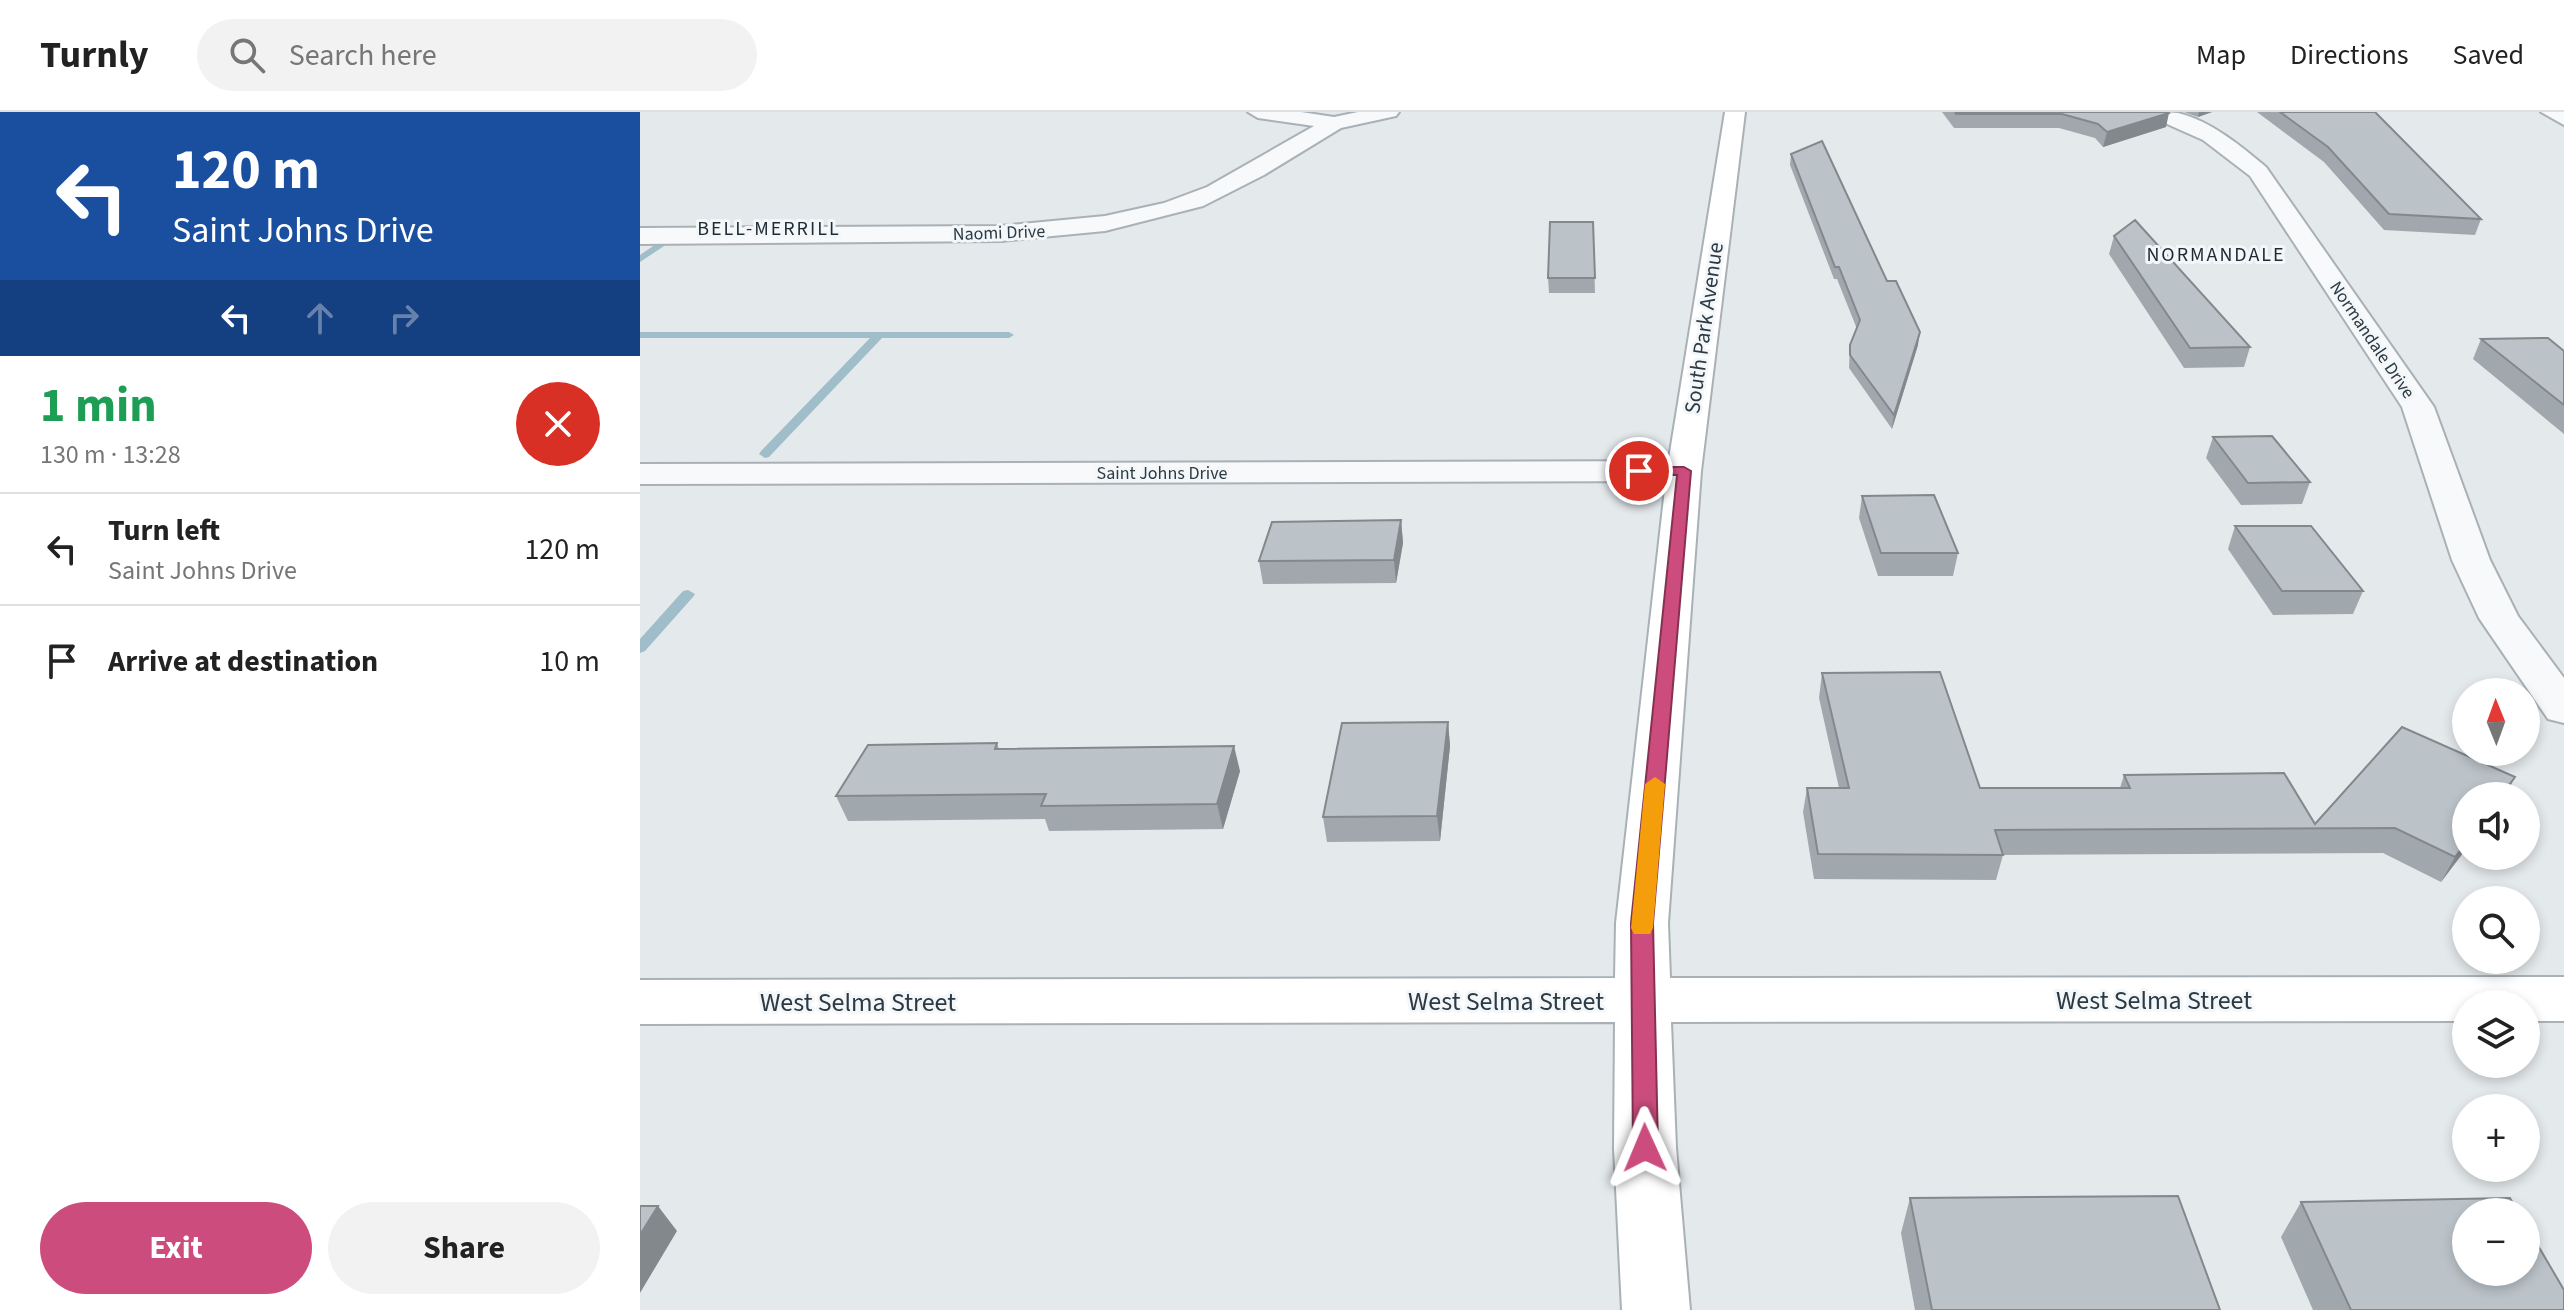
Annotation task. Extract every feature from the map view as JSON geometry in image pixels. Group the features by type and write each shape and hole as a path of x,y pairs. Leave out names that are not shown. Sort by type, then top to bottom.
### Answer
{"street":[{"path":"1258,112 1334,123 1389,112"},
{"name":"South Park Avenue","path":"1656,1310 1645,1148 1642,923 1684,471 1735,112"},
{"name":"Normandale Drive","path":"2156,112 2202,129 2235,150 2258,172 2392,364 2418,407 2471,560 2499,618 2564,709"},
{"path":"2551,112 2564,119"},
{"name":"Naomi Drive","path":"640,236 1002,234 1104,225 1165,211 1202,198 1334,123"},
{"name":"Saint Johns Drive","path":"640,474 1684,471"},
{"name":"West Selma Street","path":"640,1002 2564,999"}],"building":[{"path":"1955,112 2169,113 2107,132 2098,124 2062,114"},
{"path":"2280,112 2375,112 2481,219 2389,214 2328,147"},
{"path":"1822,141 1887,281 1896,281 1920,332 1894,415 1850,355 1850,345 1860,320 1839,267 1835,267 1791,154"},
{"path":"2135,220 2250,347 2190,348 2114,236"},
{"path":"1550,222 1593,222 1595,278 1548,278"},
{"path":"2548,338 2564,351 2564,405 2481,339"},
{"path":"2272,436 2310,482 2248,483 2213,437"},
{"path":"1934,495 1958,553 1881,553 1862,496"},
{"path":"1401,520 1394,560 1259,561 1272,522"},
{"path":"2235,526 2311,526 2363,591 2282,591"},
{"path":"1940,672 1980,788 2130,788 2124,775 2284,773 2315,824 2402,727 2452,749 2452,766 2490,766 2515,777 2511,782 2452,782 2452,856 2395,828 1995,830 2003,855 1818,854 1807,788 1849,788 1822,673"},
{"path":"1448,722 1437,816 1323,817 1342,723"},
{"path":"997,743 995,749 1234,746 1217,804 1041,806 1046,794 836,796 868,745"},
{"path":"2178,1196 2220,1310 1932,1310 1910,1198"},
{"path":"2452,1199 2452,1286 2540,1286 2540,1249 2564,1290 2564,1310 2351,1310 2301,1202"},
{"path":"640,1206 658,1206 640,1235"}],"waterway":[{"path":"640,259 665,242"},
{"path":"640,335 1009,335"},
{"path":"765,454 878,336"},
{"path":"640,648 688,594"}],"slow traffic":[{"path":"1642,928 1655,784"}],"district":[{"name":"BELL-MERRILL","path":"769,229"},
{"name":"NORMANDALE","path":"2216,255"}],"route":[{"path":"1639,471 1684,471 1642,923 1645,1148"}]}
